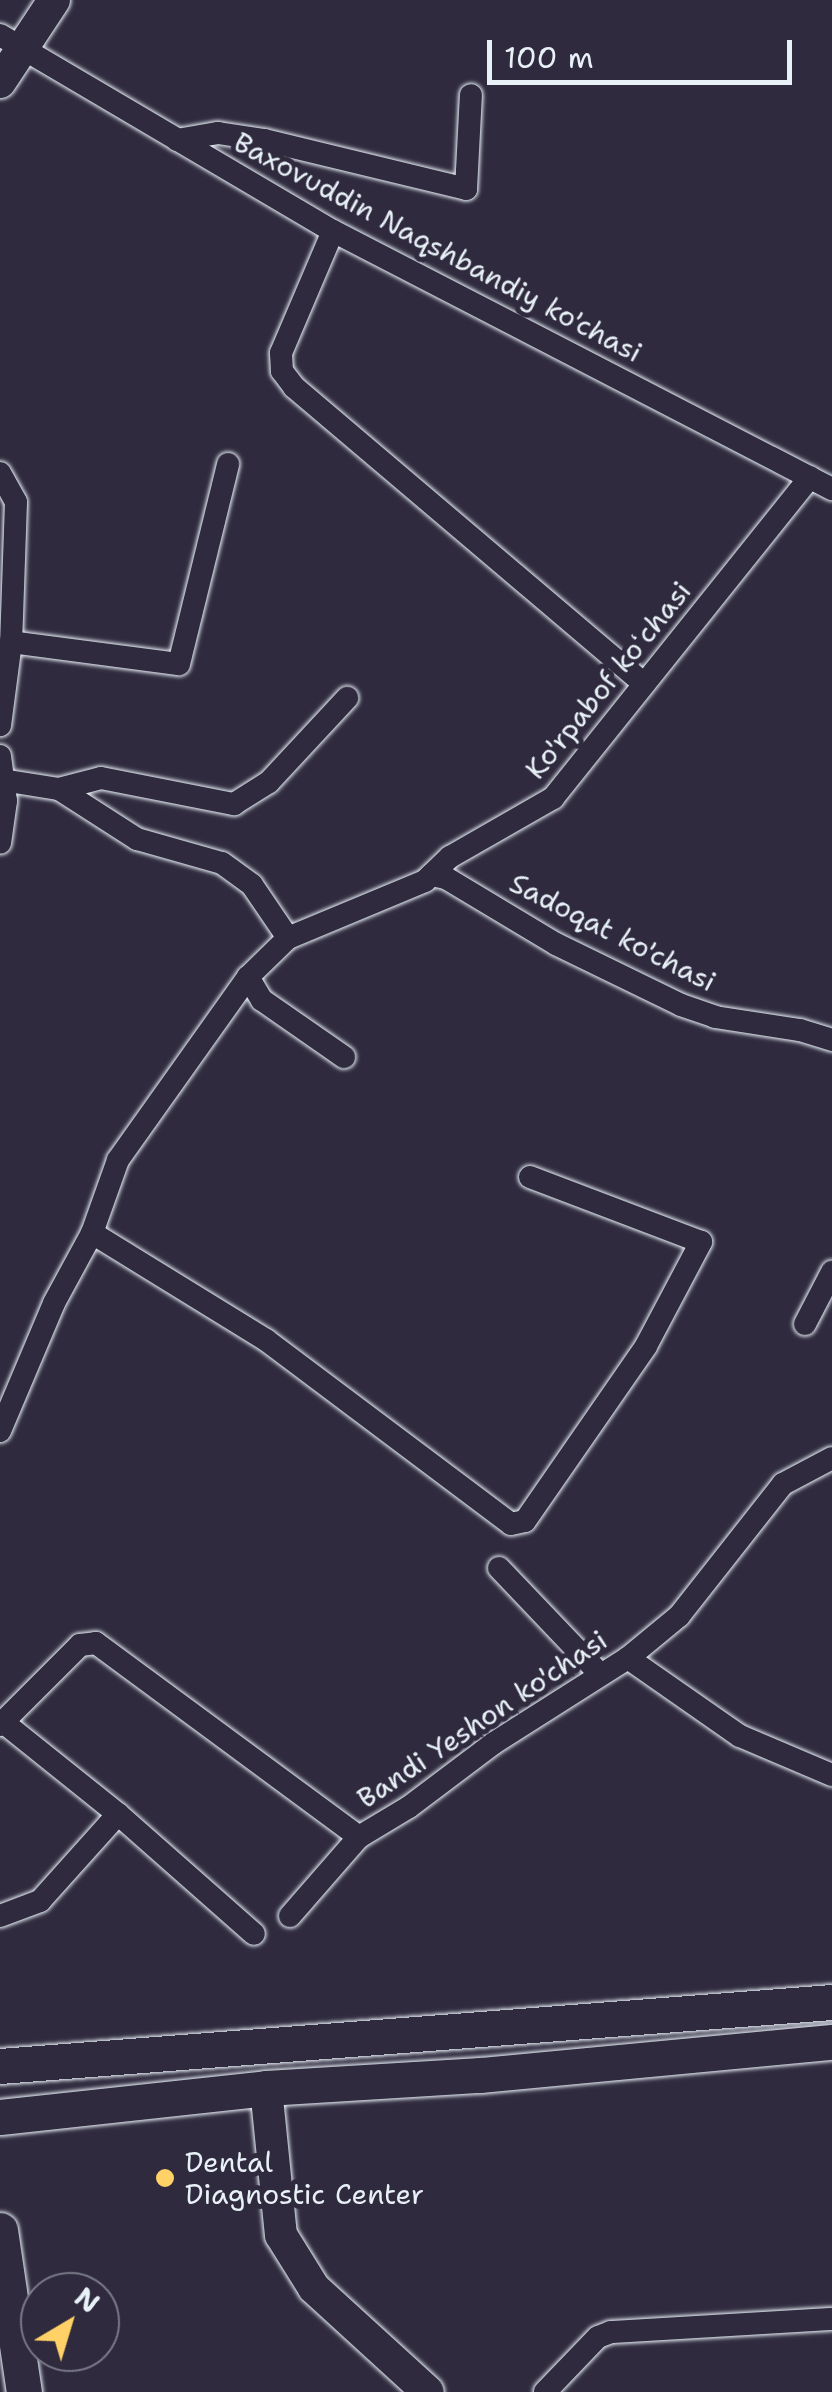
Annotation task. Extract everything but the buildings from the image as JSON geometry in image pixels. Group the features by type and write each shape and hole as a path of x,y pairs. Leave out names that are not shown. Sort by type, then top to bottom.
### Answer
{"main road":[{"path":"0,2066 832,2002"},
{"path":"0,2117 266,2088 480,2075 832,2042"},
{"path":"0,2230 24,2392"}],"street":[{"path":"0,82 11,42 54,0"},
{"name":"Baxovuddin Naqshbandiy ko'chasi","path":"11,42 332,232 832,489"},
{"path":"176,140 218,133 264,140 466,189 471,95"},
{"path":"332,232 281,353 282,371 294,388 644,684"},
{"path":"11,642 179,664 228,464"},
{"path":"0,472 16,502 11,642 0,725"},
{"name":"Ko'rpabof koʻchasi","path":"0,1431 54,1303 92,1233 118,1160 248,976 288,938 431,875 450,857 553,798 810,477"},
{"path":"2,780 59,789 101,778 234,804 269,782 347,698"},
{"path":"0,756 6,801 0,843"},
{"path":"59,789 137,839 222,862 252,885 288,938"},
{"name":"Sadoqat ko'chasi","path":"431,875 446,878 556,944 681,1005 716,1017 800,1030 832,1040"},
{"path":"248,976 262,1000 344,1057"},
{"path":"92,1233 266,1340 511,1524 524,1521 635,1362 701,1242 530,1177"},
{"path":"805,1324 832,1272"},
{"name":"Bandi Yeshon ko'chasi","path":"2,1724 80,1645 96,1643 359,1837 628,1658 679,1616 783,1484 832,1458"},
{"path":"499,1568 600,1674"},
{"path":"628,1658 740,1736 832,1775"},
{"path":"2,1724 118,1814 254,1934"},
{"path":"0,1916 40,1900 118,1814"},
{"path":"290,1916 359,1837"},
{"path":"266,2088 281,2235 314,2288 428,2392"},
{"path":"545,2392 598,2337 611,2332 832,2320"}],"place":[{"name":"Dental Diagnostic Center","path":"165,2178"}]}
